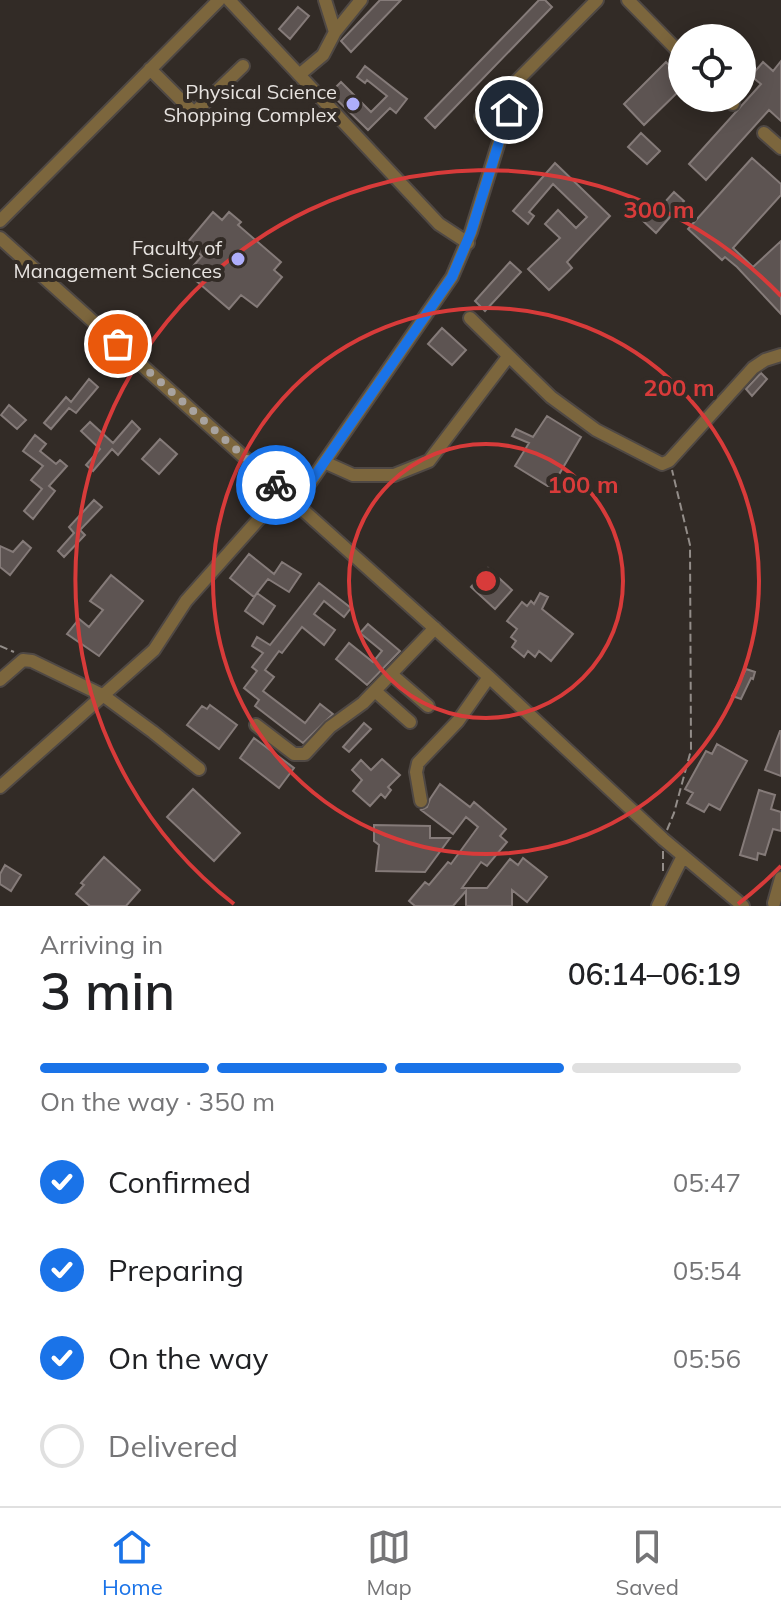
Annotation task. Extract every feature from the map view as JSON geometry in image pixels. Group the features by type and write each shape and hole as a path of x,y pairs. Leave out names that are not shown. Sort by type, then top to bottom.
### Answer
{"street":[{"path":"0,221 219,0"},
{"path":"229,0 439,224 468,243"},
{"path":"325,0 335,32"},
{"path":"299,75 323,55 335,32 361,0"},
{"path":"481,117 597,0"},
{"path":"628,0 668,41"},
{"path":"150,69 194,113 243,66"},
{"path":"296,503 452,277 468,243 518,80"},
{"path":"764,133 781,148"},
{"path":"0,238 435,628 663,839 743,906"},
{"path":"470,318 551,397 596,430 662,464 669,461 753,368 781,355"},
{"path":"324,462 353,475 394,475 429,461 508,357"},
{"path":"0,787 154,650 186,601 283,492"},
{"path":"256,725 294,754 305,754 330,727 363,703 435,628"},
{"path":"0,680 23,660 32,661 104,696 199,769"},
{"path":"391,674 428,706"},
{"path":"421,801 416,772 418,763 458,721 489,677"},
{"path":"375,691 410,722"},
{"path":"658,906 683,856"},
{"path":"774,903 781,878"}],"path":[{"path":"663,839 674,813 691,750 690,545 669,461"},
{"path":"0,646 23,660"}],"building":[{"path":"380,0 401,0 351,52 341,41"},
{"path":"539,0 545,0 552,7 435,128 425,118"},
{"path":"298,7 309,16 290,39 279,29"},
{"path":"781,61 781,121 769,110 706,180 689,164 736,112 756,112 756,90 761,84 756,80 756,70 763,62 773,71"},
{"path":"666,62 668,102 644,125 624,104"},
{"path":"365,66 407,99 396,113 390,108 368,130 330,93 341,82 371,112 387,96 367,80 365,83 357,77"},
{"path":"641,133 660,151 647,164 628,147"},
{"path":"752,158 781,184 781,195 733,248 753,267 781,241 781,314 737,267 725,257 722,260 688,229"},
{"path":"555,163 610,216 567,262 572,268 549,290 528,269 560,238 545,224 558,210 576,228 587,217 553,184 529,212 534,216 528,224 513,211"},
{"path":"674,192 684,201 656,233 642,220 653,209 656,212"},
{"name":"Faculty of Management Sciences","path":"213,212 222,220 229,212 241,222 238,225 281,262 274,270 282,277 257,307 241,295 229,309 187,273 202,256 187,243"},
{"path":"510,262 521,272 485,311 475,301"},
{"path":"442,328 466,350 452,365 428,344"},
{"path":"761,373 767,379 752,396 746,389"},
{"path":"89,379 98,387 76,413 69,408 51,429 44,423 66,397 71,402"},
{"path":"9,405 26,420 17,429 1,415"},
{"path":"547,416 581,437 551,488 515,466 529,443 512,436 516,429 533,437"},
{"path":"132,421 140,429 118,455 112,449 93,471 86,465 100,449 81,431 90,422 113,443"},
{"path":"35,435 46,444 40,451 56,464 60,460 67,466 49,486 55,491 33,519 24,511 42,489 31,480 43,466 23,451"},
{"path":"160,439 177,454 159,474 142,459"},
{"path":"94,500 102,507 80,530 85,535 64,557 58,551 74,533 69,527"},
{"path":"23,541 31,548 10,575 0,567 0,546 13,552"},
{"path":"249,554 274,574 282,562 301,574 289,592 268,579 254,597 230,578"},
{"path":"488,568 512,590 495,609 471,587"},
{"path":"111,575 143,601 99,656 67,634 79,619 89,627 103,610 90,601"},
{"path":"319,583 351,608 344,617 324,601 314,614 335,630 324,645 302,627 265,670 274,677 263,691 305,723 320,704 333,714 303,743 255,706 259,700 244,688 257,671 252,667 263,653 252,646 257,637 270,645"},
{"path":"257,593 275,606 263,624 245,611"},
{"path":"540,593 548,597 542,609 573,634 551,661 539,651 535,657 528,651 524,657 512,647 516,641 511,637 517,629 507,621 522,602 527,606 531,601 534,604"},
{"path":"368,624 400,651 367,685 336,659 349,643 373,662 382,651 360,633"},
{"path":"746,669 755,672 753,679 741,699 732,696"},
{"path":"210,705 237,725 219,749 187,725 202,706 207,709"},
{"path":"364,723 371,729 349,752 343,747"},
{"path":"781,731 781,776 765,770"},
{"path":"254,738 294,768 279,788 240,758"},
{"path":"717,744 747,761 720,810 709,804 704,812 687,803 693,793 685,789 706,751 712,754"},
{"path":"382,759 400,775 388,787 391,790 385,798 381,794 370,806 353,791 362,780 352,770 361,760 371,770"},
{"path":"440,784 470,807 474,802 506,829 500,836 507,842 487,866 481,862 462,888 487,888 510,859 518,865 523,858 547,877 527,902 512,890 512,906 466,906 466,891 453,906 415,906 409,901 425,882 429,885 448,862 451,864 478,827 466,817 453,834 421,810 427,807"},
{"path":"193,789 240,833 214,861 167,817"},
{"path":"759,790 775,795 771,809 781,812 781,831 773,829 765,855 758,853 757,860 740,855"},
{"path":"374,825 430,826 430,838 450,838 425,872 376,871 379,845 374,841"},
{"path":"104,857 140,890 126,906 90,906 76,894 84,885 81,883"},
{"path":"5,865 21,875 11,891 0,884 0,874"}],"way so far":[{"path":"118,344 276,485"}],"place":[{"name":"Physical Science Shopping Complex","path":"353,104"},
{"name":"Faculty of Management Sciences","path":"238,259"}],"route":[{"path":"276,485 296,503 452,277 463,257 509,110"}]}
